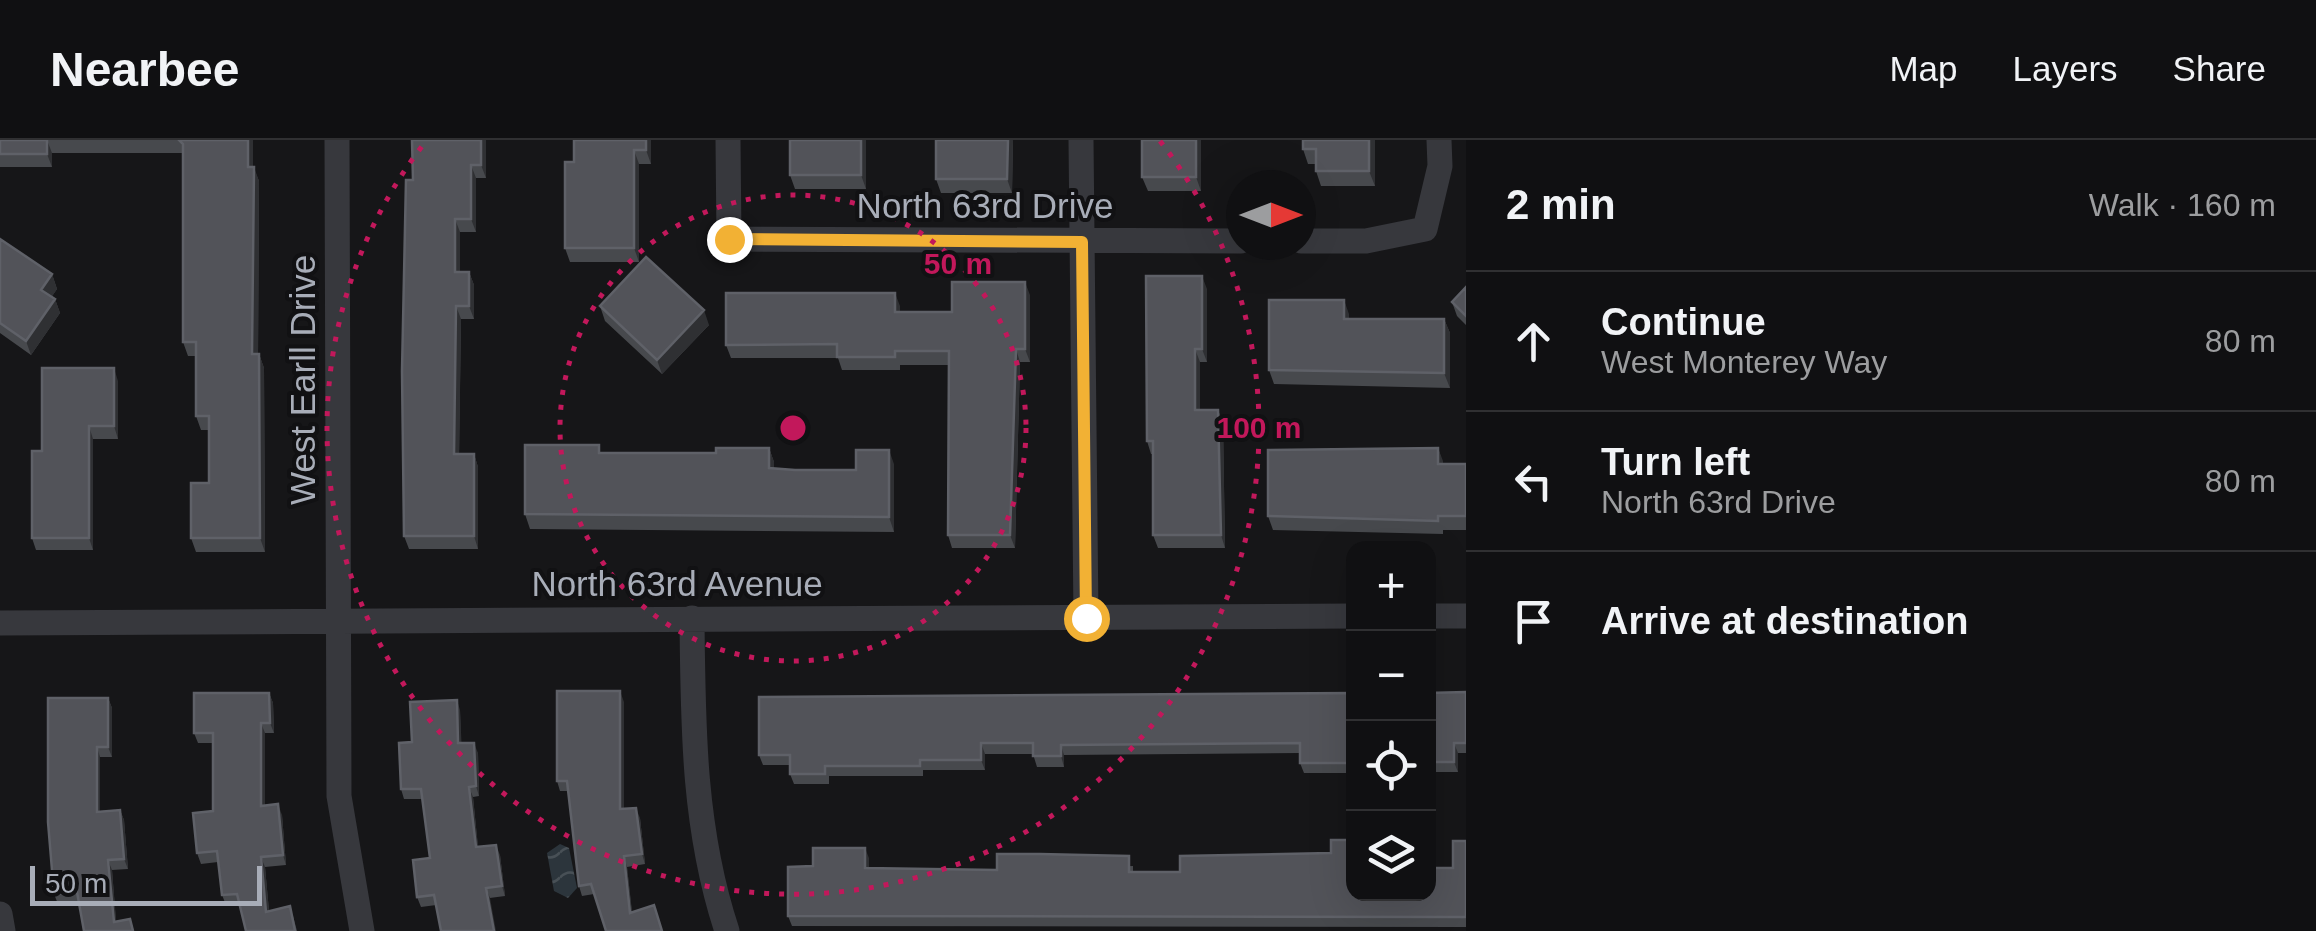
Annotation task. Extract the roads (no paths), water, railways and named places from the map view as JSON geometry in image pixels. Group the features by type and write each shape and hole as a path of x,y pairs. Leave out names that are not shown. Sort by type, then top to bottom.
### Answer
{"street":[{"name":"West Earll Drive","path":"337,140 339,796 362,931"},
{"name":"North 63rd Drive","path":"728,140 729,239 1226,241"},
{"path":"1081,140 1086,618"},
{"path":"1316,241 1366,241 1425,228 1440,166 1439,140"},
{"name":"North 63rd Avenue","path":"0,624 1346,616"},
{"path":"1436,616 1466,616"},
{"path":"692,618 698,806 710,878 728,931"},
{"path":"0,914 3,931"}],"water":[{"path":"560,844 569,848 577,888 568,898 554,891 547,853"}]}
